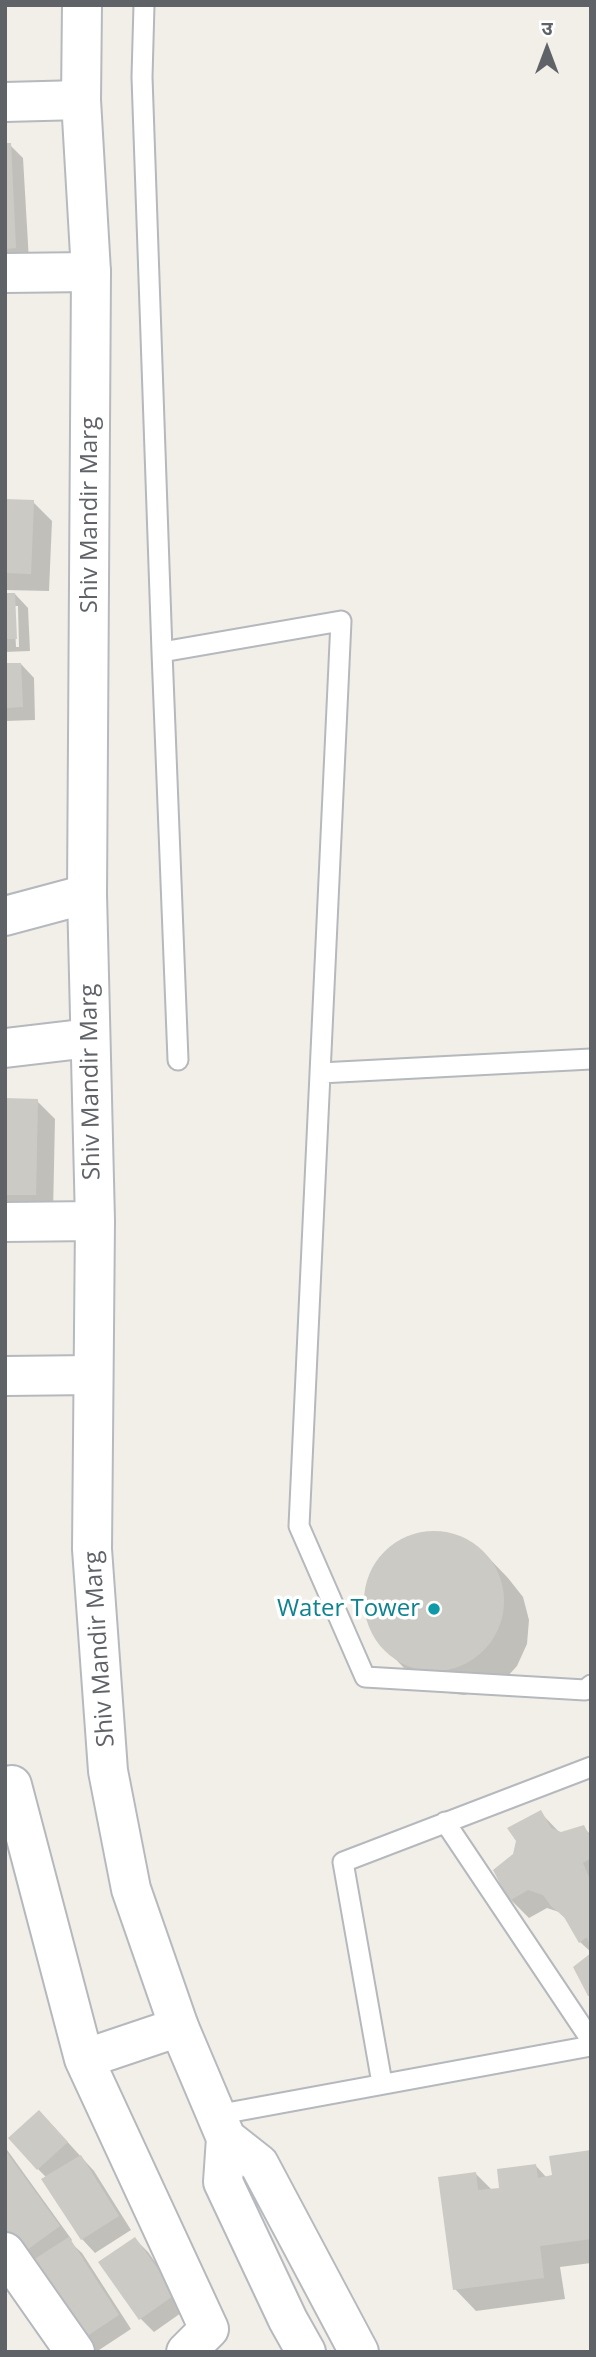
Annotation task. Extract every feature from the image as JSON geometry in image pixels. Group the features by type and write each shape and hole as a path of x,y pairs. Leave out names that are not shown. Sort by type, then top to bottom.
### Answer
{"street":[{"name":"Shiv Mandir Marg","path":"82,5 81,100 91,272 87,894 95,1221 92,1549 108,1771 131,1889 179,2027 221,2127 223,2182 288,2320 306,2352"},
{"path":"5,102 81,100"},
{"path":"5,273 91,272"},
{"path":"5,916 87,894"},
{"path":"5,1048 90,1038"},
{"path":"5,1222 95,1221"},
{"path":"5,1376 93,1375"},
{"path":"5,1786 12,1786 84,2059 209,2329 186,2352"},
{"path":"84,2059 179,2027"},
{"name":"Shiv Mandir Marg","path":"221,2127 259,2164 359,2352"},
{"path":"5,2252 75,2352"}],"lane":[{"path":"144,5 142,77 178,1060"},
{"path":"162,652 341,621 299,1526 365,1677 585,1690 591,1685"},
{"path":"320,1073 591,1059"},
{"path":"382,2083 343,1862 591,1767"},
{"path":"445,1822 591,2040"},
{"path":"221,2127 382,2083 591,2046"}],"building":[{"path":"5,143 11,143 16,248 5,249"},
{"path":"5,499 34,500 31,574 5,573"},
{"path":"5,593 15,593 17,639 5,639"},
{"path":"5,663 21,663 23,707 5,708"},
{"path":"5,1098 38,1099 36,1195 5,1195"},
{"name":"Water Tower","path":"434,1531 461,1536 483,1552 499,1574 504,1601 499,1628 483,1650 461,1666 434,1671 407,1666 385,1650 369,1628 364,1601 369,1574 385,1552 407,1536"},
{"path":"541,1810 551,1828 561,1832 584,1825 591,1839 591,1858 583,1863 591,1882 591,1948 587,1937 579,1943 564,1917 543,1895 528,1890 509,1901 493,1870 513,1854 516,1841 507,1828"},
{"path":"591,1953 591,1996 588,1996 573,1967"},
{"path":"39,2110 68,2142 37,2170 8,2138"},
{"path":"5,2150 60,2226 20,2255 5,2234"},
{"path":"591,2150 591,2239 540,2246 544,2278 453,2290 438,2177 476,2172 478,2190 499,2188 497,2169 536,2164 538,2178 552,2175 549,2156"},
{"path":"81,2155 119,2216 81,2240 41,2179"},
{"path":"69,2237 119,2315 81,2340 30,2262"},
{"path":"135,2237 176,2294 139,2320 98,2262"}],"place":[{"name":"Water Tower","path":"434,1609"}]}
